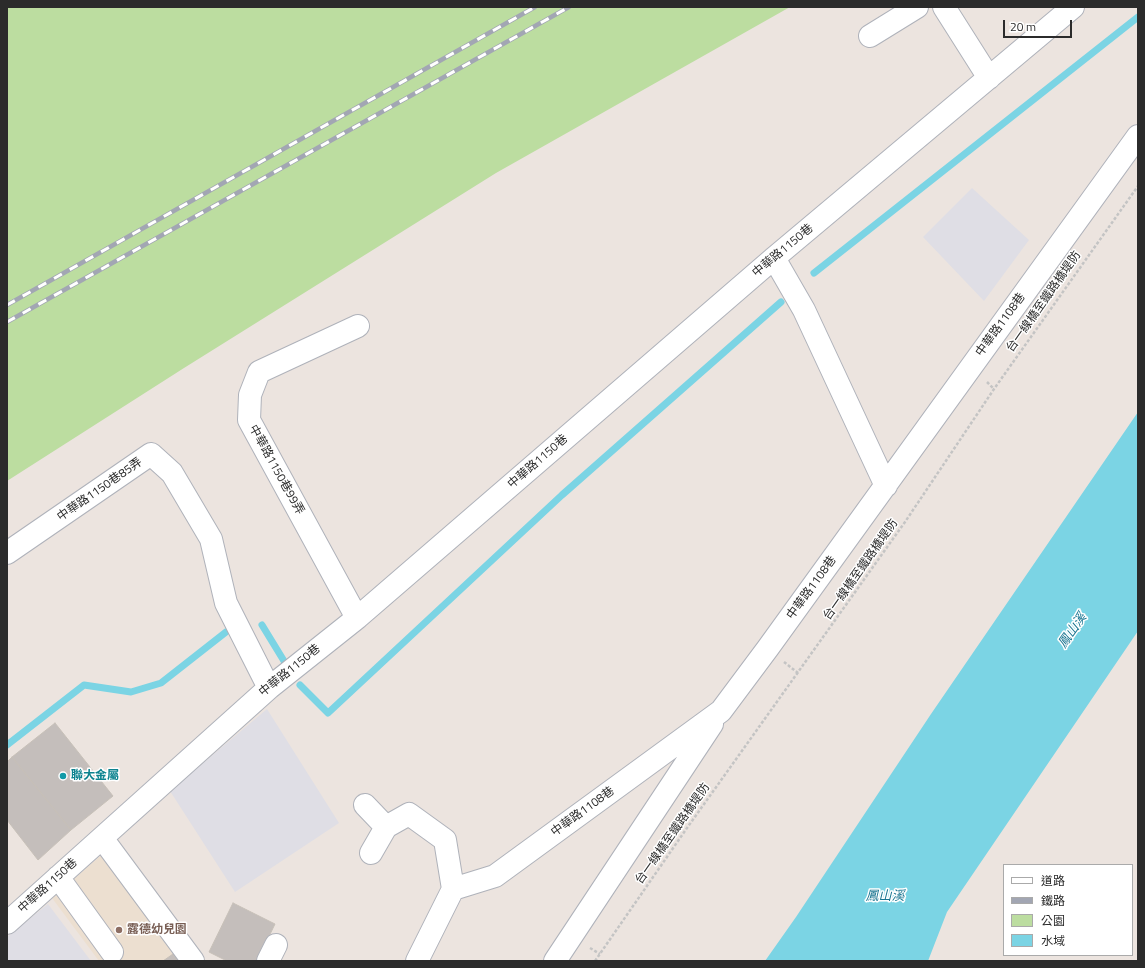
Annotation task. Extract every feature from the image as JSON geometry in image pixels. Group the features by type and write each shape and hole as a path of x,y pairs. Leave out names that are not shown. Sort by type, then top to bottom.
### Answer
{"lane":[{"path":"870,36 917,7"},
{"path":"944,7 989,78"},
{"name":"中華路1150巷","path":"7,923 269,688 357,618 774,258 1073,7"},
{"name":"中華路1108巷","path":"453,889 495,876 721,711 886,486 1138,136"},
{"path":"774,258 804,310 886,486"},
{"name":"中華路1150巷99弄","path":"357,618 249,420 250,395 258,372 358,326"},
{"name":"中華路1150巷85弄","path":"7,553 151,454 172,473 211,540 226,603 269,688"},
{"path":"555,961 721,711"},
{"path":"365,804 386,827"},
{"path":"371,853 386,827 409,814 445,840 453,889 417,961"},
{"path":"102,838 192,961"},
{"path":"58,878 112,952"}],"path":[{"name":"台一線橋至鐵路橋堤防","path":"595,961 905,522 994,389 1138,186"}],"shaded area":[{"path":"972,188 1029,240 984,301 923,237"},
{"path":"267,709 339,823 235,892 170,791"},
{"name":"露德幼兒園","path":"106,851 185,961 99,961 52,898"},
{"path":"48,904 91,961 7,961 7,937"}],"green space":[{"path":"7,7 790,7 496,173 184,368 7,481"}],"water":[{"name":"鳳山溪","path":"1138,412 1138,631 947,912 928,961 765,961 931,714"}],"building":[{"name":"聯大金屬","path":"55,723 113,796 71,830 12,757"},
{"path":"12,757 71,830 38,860 7,820 7,762"},
{"path":"233,903 275,924 257,961 227,961 209,952"},
{"path":"173,954 178,961 163,961"}],"waterway":[{"path":"814,273 1138,17"},
{"path":"300,685 328,713 562,495 781,302"},
{"path":"262,625 284,661"},
{"path":"7,745 84,685 131,692 161,683 226,632"}],"railway":[{"path":"7,305 535,7"},
{"path":"7,322 569,7"}],"place":[{"name":"聯大金屬","path":"63,776"},
{"name":"露德幼兒園","path":"119,930"}]}
